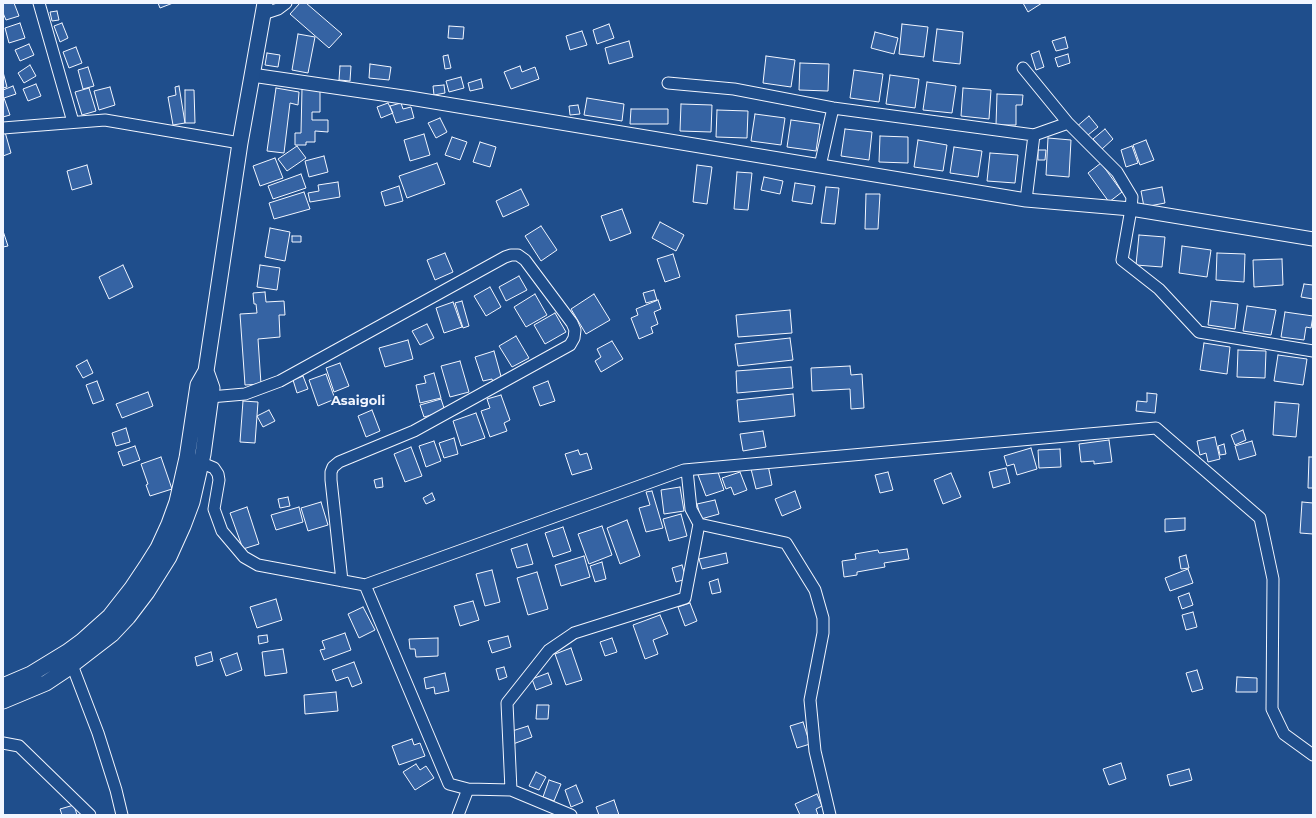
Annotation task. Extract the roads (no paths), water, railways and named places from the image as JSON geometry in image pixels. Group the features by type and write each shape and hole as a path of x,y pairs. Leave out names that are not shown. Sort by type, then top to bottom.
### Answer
{"main road":[{"path":"3,701 46,682 72,665 112,634 128,617 147,592 169,557 192,502 198,385 206,371 240,143 263,6"},
{"path":"3,686 31,674 67,652 96,628 121,603 146,567 163,536 194,460 212,388 206,371"}],"street":[{"path":"39,3 73,122"},
{"path":"263,6 278,9 286,3"},
{"path":"1023,68 1068,123 1117,172 1132,196 1122,260 1159,289 1199,332 1313,351"},
{"path":"252,75 410,98 1026,200 1131,209 1313,239"},
{"path":"668,83 734,89 833,108 1034,135 1068,123"},
{"path":"820,166 833,108"},
{"path":"3,128 105,120 240,143"},
{"path":"1026,200 1034,135"},
{"path":"210,397 245,394 280,381 505,256 518,255 525,260 572,323 575,330 574,338 570,345 414,431 339,462 333,467 331,480 342,581"},
{"path":"194,460 214,468 218,474 218,487 214,509 222,531 244,557 258,564 365,585 687,470 1156,428 1260,518 1273,579 1272,708 1284,734 1313,755"},
{"path":"511,790 507,703 549,650 574,633 685,598 699,524 691,509 687,470"},
{"path":"699,524 786,543 815,590 823,618 823,633 810,700 815,751 830,815"},
{"path":"365,585 449,784 468,789 511,790 571,815"},
{"path":"72,665 98,733 116,790 122,815"},
{"path":"3,743 19,746 90,815"},
{"path":"458,815 468,789"}],"district":[{"name":"Asaigoli","path":"358,401"}]}
